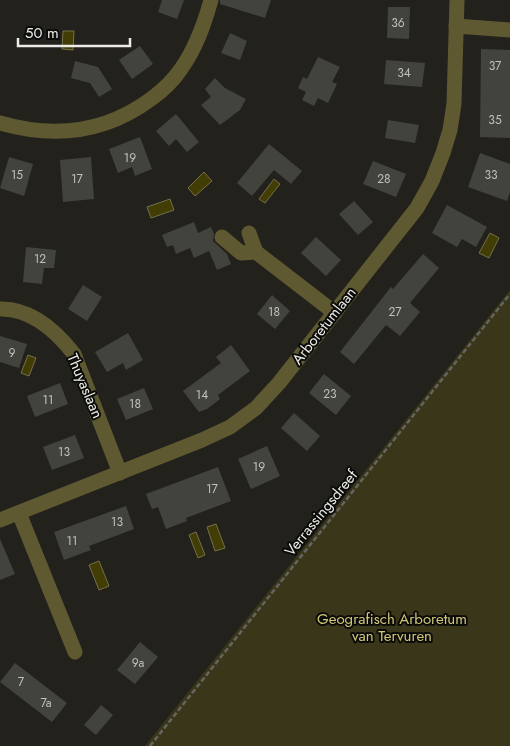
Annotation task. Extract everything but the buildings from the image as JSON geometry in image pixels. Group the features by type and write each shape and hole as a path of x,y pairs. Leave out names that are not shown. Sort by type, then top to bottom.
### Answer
{"street":[{"path":"0,123 22,129 50,132 78,130 107,124 136,110 162,91 180,70 201,34 211,0"},
{"name":"Arboretumlaan","path":"0,520 202,440 230,427 256,408 279,383 417,208 432,181 450,130 454,104 457,0"},
{"path":"456,26 510,30"},
{"path":"249,234 256,252 335,313"},
{"path":"222,237 241,253 256,252"},
{"name":"Thuyaslaan","path":"0,309 28,314 62,337 74,354 120,473"},
{"path":"19,513 76,652"}],"path":[{"name":"Verrassingsdreef","path":"150,746 510,294"}],"green space":[{"name":"Geografisch Arboretum van Tervuren","path":"510,290 510,746 145,746"}],"shaded area":[{"path":"63,31 74,31 73,50 62,49"},
{"path":"204,172 212,181 195,196 188,188"},
{"path":"274,179 280,184 265,203 259,199"},
{"path":"170,199 174,210 151,218 147,207"},
{"path":"490,233 499,238 489,258 479,253"},
{"path":"28,355 36,358 29,376 21,373"},
{"path":"216,524 225,548 215,551 207,527"},
{"path":"196,532 205,555 198,558 189,535"},
{"path":"99,561 109,586 99,590 89,565"}]}
